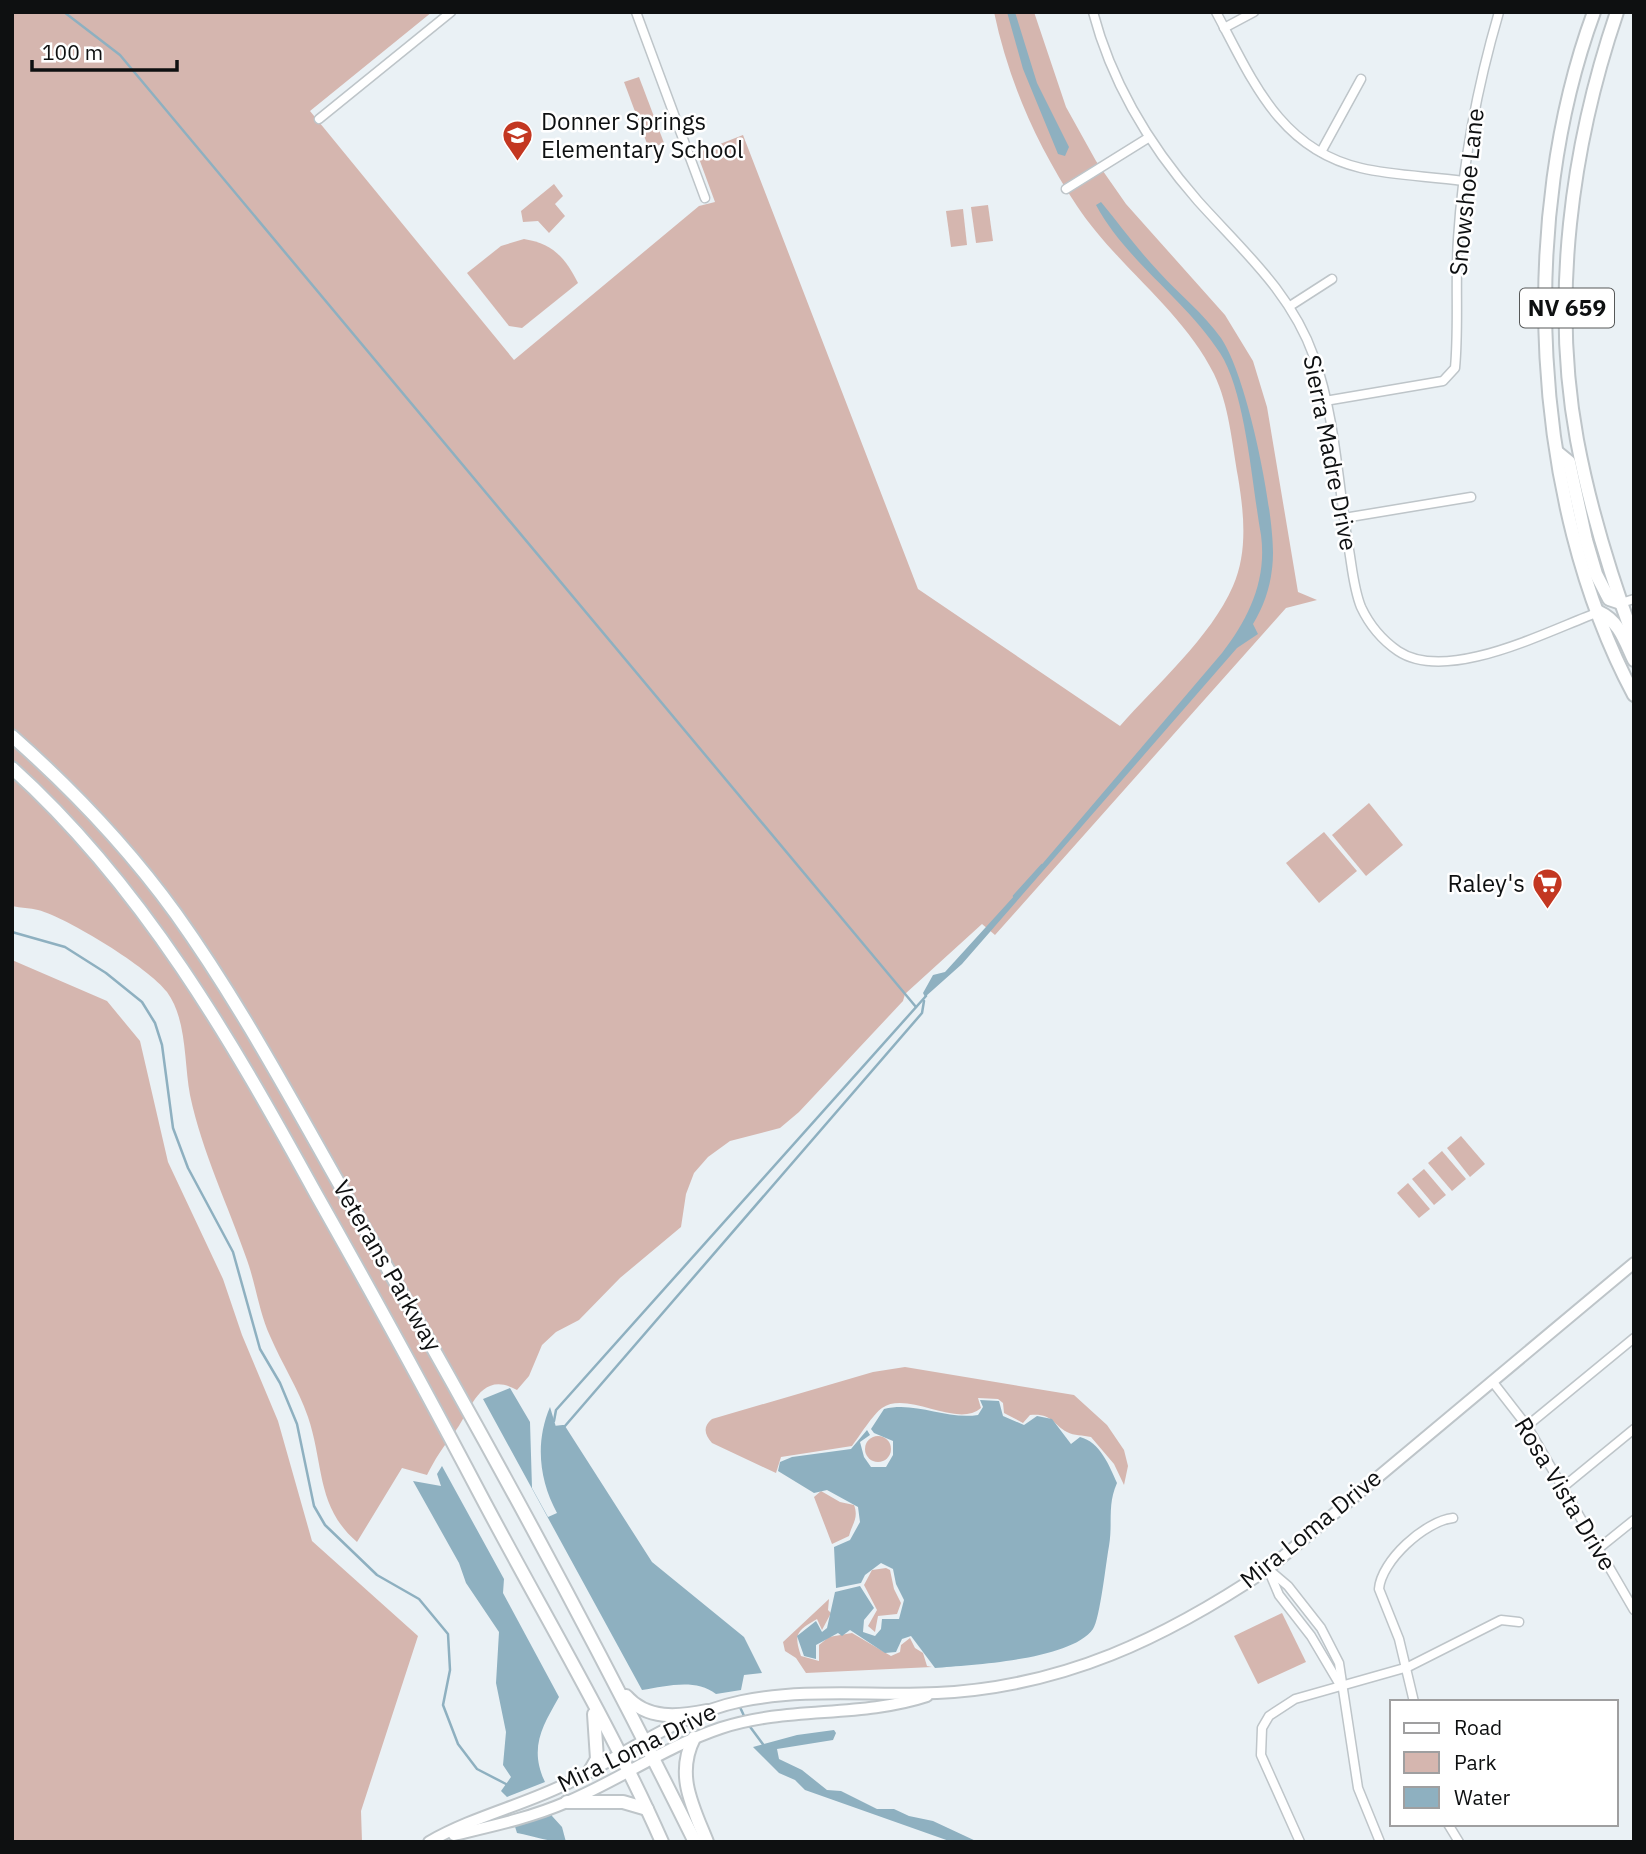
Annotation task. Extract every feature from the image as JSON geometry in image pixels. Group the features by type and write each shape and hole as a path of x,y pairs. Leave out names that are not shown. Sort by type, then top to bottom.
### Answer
{"main road":[{"name":"NV 659","path":"1594,12 1570,92 1550,198 1545,319 1549,401 1580,559 1634,695"},
{"name":"NV 659","path":"1617,12 1601,59 1573,190 1567,315 1577,438 1602,550 1634,639"},
{"path":"1558,453 1569,462 1596,574 1609,599 1621,603"},
{"path":"1599,612 1617,625 1634,660"},
{"name":"Veterans Parkway","path":"12,736 117,840 176,914 252,1032 447,1370 544,1555 618,1686 695,1842"},
{"name":"Veterans Parkway","path":"12,768 99,857 154,927 231,1045 429,1395 620,1753 662,1842"},
{"name":"Mira Loma Drive","path":"430,1841 511,1805 551,1791 645,1740 728,1704 799,1694 936,1693 1034,1680 1114,1655 1181,1625 1268,1569 1634,1263"},
{"path":"618,1686 643,1710 682,1716 707,1711"},
{"name":"Mira Loma Drive","path":"430,1841 513,1821 554,1807 694,1738 732,1725 766,1718 894,1707 936,1693"},
{"path":"590,1771 597,1759 593,1703"},
{"path":"694,1738 683,1770 691,1804 707,1842"},
{"path":"567,1802 623,1802 647,1809"}],"street":[{"path":"319,119 451,12"},
{"path":"636,12 705,198"},
{"name":"Sierra Madre Drive","path":"1093,12 1119,84 1148,138 1186,187 1263,270 1290,306 1314,357 1325,401 1356,589 1366,617 1385,640 1411,658 1442,664 1459,662 1599,612"},
{"path":"1216,12 1264,102 1292,131 1321,152 1360,168 1463,181"},
{"path":"1224,28 1254,12"},
{"name":"Snowshoe Lane","path":"1325,401 1443,381 1452,374 1456,359 1456,274 1463,181 1478,91 1499,12"},
{"path":"1321,152 1361,79"},
{"path":"1066,189 1148,138"},
{"path":"1290,306 1332,279"},
{"path":"1344,518 1471,497"},
{"path":"1621,603 1634,599"},
{"path":"1527,1426 1634,1338"},
{"name":"Rosa Vista Drive","path":"1492,1381 1527,1426 1634,1610"},
{"path":"1562,1488 1634,1429"},
{"path":"1414,1700 1408,1667 1379,1589 1380,1579 1383,1570 1396,1555 1435,1523 1453,1518"},
{"path":"1598,1549 1634,1520"},
{"path":"1268,1569 1279,1595 1311,1636 1340,1685"},
{"path":"1268,1569 1288,1586 1321,1628 1339,1663 1340,1685 1358,1788 1380,1842"},
{"path":"1300,1842 1265,1766 1260,1744 1262,1728 1279,1707 1340,1685 1408,1667 1501,1620 1519,1622"},
{"path":"1449,1826 1459,1842"}],"green space":[{"path":"12,12 432,12 310,111 514,360 699,206 715,202 697,153 743,135 918,589 1120,726 1182,660 1223,605 1233,586 1241,560 1242,504 1227,411 1214,374 1185,329 1110,248 1077,206 1049,160 1026,113 1008,64 994,12 1034,12 1066,107 1096,161 1126,204 1225,315 1253,361 1267,407 1298,592 1317,600 1286,608 995,935 982,924 905,994 903,1001 799,1112 780,1128 730,1141 708,1157 694,1173 686,1194 681,1227 620,1278 579,1320 556,1332 542,1345 529,1376 517,1390 504,1385 485,1389 471,1405 427,1475 402,1468 357,1542 344,1529 328,1499 308,1417 266,1327 247,1260 208,1158 190,1095 184,1042 173,1003 158,982 87,933 38,910 12,906"},
{"path":"639,77 664,143 649,149 624,82"},
{"path":"554,184 563,196 555,204 565,216 549,233 538,221 523,222 521,211"},
{"path":"988,205 993,241 976,243 971,207"},
{"path":"963,209 967,245 951,247 946,211"},
{"path":"524,239 543,244 557,253 578,283 522,328 509,326 467,273 501,246"},
{"path":"1369,803 1403,845 1366,876 1332,835"},
{"path":"1324,832 1357,871 1319,903 1286,863"},
{"path":"12,960 107,1001 140,1041 168,1162 223,1279 242,1335 278,1421 312,1541 418,1636 361,1811 362,1842 12,1842"},
{"path":"1461,1136 1485,1164 1470,1177 1447,1148"},
{"path":"1442,1151 1466,1179 1452,1191 1428,1163"},
{"path":"1424,1169 1446,1195 1434,1205 1412,1179"},
{"path":"1408,1183 1430,1209 1419,1218 1397,1193"},
{"path":"905,1367 1074,1395 1107,1425 1124,1450 1128,1466 1124,1485 1114,1464 1091,1437 1070,1433 1044,1416 1030,1415 1023,1423 1004,1413 1003,1403 998,1399 978,1398 981,1408 971,1413 959,1414 905,1403 893,1404 879,1411 852,1446 781,1457 776,1473 712,1443 706,1434 707,1425 712,1419 873,1372"},
{"path":"878,1436 887,1440 891,1449 887,1458 878,1462 869,1458 865,1449 869,1440"},
{"path":"821,1491 840,1502 854,1505 855,1517 849,1536 832,1544 814,1497"},
{"path":"872,1570 890,1570 894,1589 901,1603 897,1614 878,1616 875,1632 868,1626 877,1610 864,1585"},
{"path":"829,1599 828,1610 831,1613 822,1630 817,1619 798,1634 801,1656 819,1661 819,1645 829,1637 852,1633 891,1656 900,1652 901,1645 910,1638 915,1648 923,1653 927,1666 932,1667 806,1673 796,1658 785,1651 783,1642"},
{"path":"1282,1613 1306,1662 1258,1684 1234,1636"}],"water":[{"path":"1007,12 1015,12 1037,83 1069,147 1065,156 1058,154 1023,69"},
{"path":"1101,202 1151,264 1214,329 1231,356 1249,410 1269,504 1273,553 1270,581 1262,608 1253,624 1258,634 1237,648 962,964 925,997 923,993 933,975 945,972 1026,883 1222,653 1248,612 1258,583 1261,535 1242,415 1229,370 1206,333 1109,226 1096,205"},
{"path":"510,1388 530,1422 532,1488 548,1517 557,1513 546,1487 541,1461 542,1434 550,1407 556,1427 565,1426 652,1562 744,1637 762,1673 744,1675 741,1690 716,1694 708,1689 690,1685 642,1690 483,1399"},
{"path":"980,1400 999,1401 1003,1416 1024,1425 1037,1416 1052,1419 1071,1444 1080,1437 1093,1444 1111,1469 1117,1483 1112,1499 1110,1538 1102,1590 1093,1629 1064,1648 1020,1659 972,1665 935,1668 911,1636 902,1639 896,1652 885,1653 850,1630 842,1636 838,1633 816,1645 816,1659 804,1656 797,1636 816,1621 822,1632 827,1628 835,1592 860,1586 874,1608 864,1620 863,1632 875,1636 881,1629 882,1619 899,1619 904,1600 896,1584 893,1569 881,1563 865,1575 861,1583 836,1588 834,1547 850,1540 860,1522 858,1507 827,1490 814,1493 778,1471 780,1462 792,1457 851,1449 867,1430 870,1435 860,1442 864,1457 871,1467 886,1467 893,1455 893,1441 871,1429 884,1409 908,1407 954,1415 978,1415 983,1407"},
{"path":"442,1466 504,1579 503,1593 559,1697 547,1718 538,1748 540,1770 545,1782 507,1797 501,1791 511,1777 503,1765 506,1732 496,1683 499,1632 466,1583 459,1563 413,1481 441,1486 437,1474"},
{"path":"834,1730 836,1733 833,1740 777,1749 779,1759 802,1770 827,1790 841,1791 877,1809 894,1809 909,1816 933,1821 978,1842 952,1842 805,1790 795,1780 779,1773 753,1747 797,1735"},
{"path":"554,1802 552,1816 562,1827 566,1842 517,1833 512,1817"}],"waterway":[{"path":"64,12 120,55 916,1007"},
{"path":"1014,896 1042,865"},
{"path":"12,932 65,947 106,973 142,1002 155,1023 162,1045 173,1128 188,1168 233,1252 260,1349 280,1383 297,1424 314,1506 325,1525 377,1575 419,1599 448,1634 450,1670 443,1705 458,1744 477,1769 506,1784"},
{"path":"554,1421 556,1410 926,996"},
{"path":"556,1427 565,1426 922,1013 924,1001"},
{"path":"739,1705 745,1718"},
{"path":"748,1724 765,1747"}],"place":[{"name":"Donner Springs Elementary School","path":"518,163"},
{"name":"Raley's","path":"1548,911"}]}
